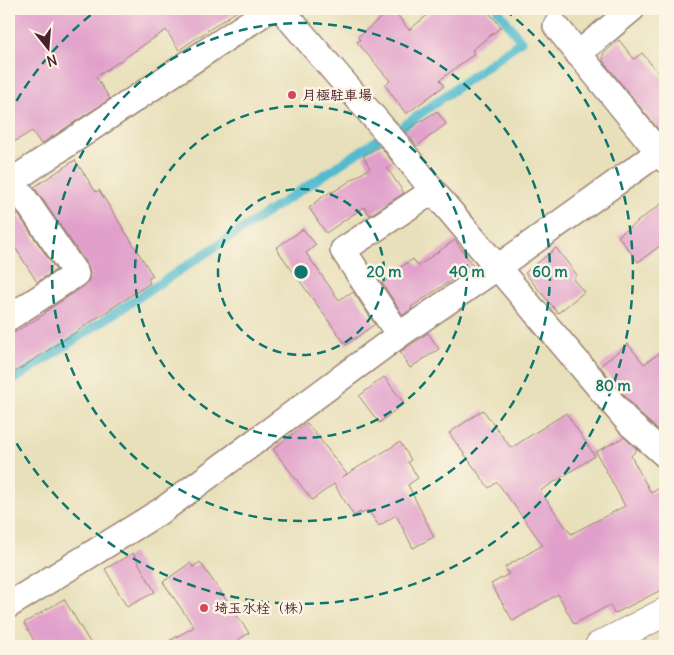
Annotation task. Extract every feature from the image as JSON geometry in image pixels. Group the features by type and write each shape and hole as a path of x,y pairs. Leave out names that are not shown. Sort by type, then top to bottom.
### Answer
{"street":[{"path":"9,315 10,317 76,274 11,182 270,9"},
{"path":"280,9 395,142 433,191 630,424 665,455"},
{"path":"578,54 632,9"},
{"path":"9,605 164,509 400,334 662,156 556,26"},
{"path":"400,334 343,250 433,191"},
{"path":"599,646 665,612"}],"building":[{"path":"9,9 240,9 179,50 166,30 96,77 110,99 41,144 32,131 9,145"},
{"path":"435,9 486,9 501,27 472,50 474,54 440,80 444,86 406,114 385,85 390,81 357,42 360,40 358,37 390,10 392,14 395,12 409,30"},
{"path":"619,40 634,59 642,53 665,81 665,138 603,61 603,54"},
{"path":"437,111 446,124 417,146 405,131"},
{"path":"380,146 394,164 387,168 404,193 370,215 364,207 326,233 309,208 332,191 370,168 363,156"},
{"path":"75,160 96,192 99,190 153,276 148,279 150,283 9,376 9,336 46,313 84,286 89,280 88,266 34,187"},
{"path":"665,201 665,242 638,262 618,236"},
{"path":"18,214 56,270 37,282 9,238 9,220"},
{"path":"303,229 316,245 306,253 339,300 353,292 375,324 346,345 276,248"},
{"path":"455,240 473,266 411,307 412,309 403,315 382,283 397,274 394,271 413,259 418,266"},
{"path":"556,248 577,275 573,279 584,292 558,313 525,273"},
{"path":"428,333 439,349 410,368 400,352"},
{"path":"628,344 644,364 665,349 665,420 657,429 640,414 600,366"},
{"path":"384,377 404,403 379,423 359,396"},
{"path":"483,410 511,448 566,413 595,456 540,491 571,534 625,506 596,452 624,437 637,449 631,456 651,493 665,485 665,588 614,614 610,605 574,624 558,594 513,621 491,584 509,574 505,567 543,545 497,482 489,488 449,433"},
{"path":"307,423 347,474 400,442 411,460 408,462 418,478 408,485 434,537 413,548 396,515 379,526 368,510 354,516 334,484 312,500 273,449"},
{"path":"133,553 155,592 127,607 105,569"},
{"path":"200,562 249,633 229,646 160,646 194,627 163,582 190,563 193,567"},
{"path":"64,599 92,646 37,646 24,623"}],"waterway":[{"path":"398,130 521,41 497,9"},
{"path":"9,383 377,140"}],"place":[{"name":"月極駐車場","path":"292,95"},
{"name":"埼玉水栓（株）","path":"204,608"}]}
